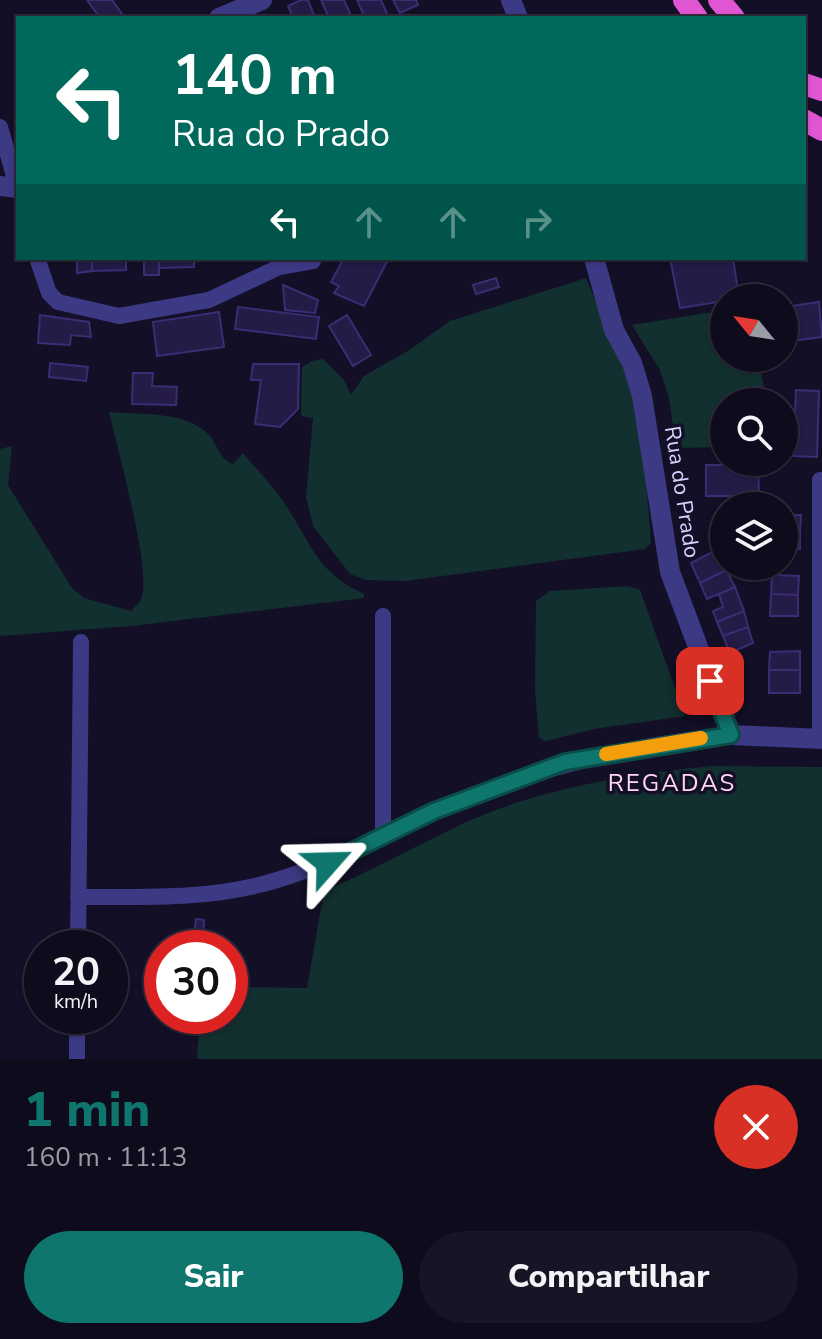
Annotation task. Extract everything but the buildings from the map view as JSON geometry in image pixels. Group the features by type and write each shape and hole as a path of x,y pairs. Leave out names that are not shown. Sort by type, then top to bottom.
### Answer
{"highway":[{"path":"719,0 732,16"}],"street":[{"path":"224,16 262,0"},
{"path":"0,127 16,182"},
{"path":"38,260 49,293 58,302 119,316 209,300 279,267 313,261"},
{"name":"Rua do Prado","path":"595,260 614,330 632,363 642,396 670,572 731,735"},
{"path":"78,897 210,894 261,884 328,863 490,788 565,762 731,735 821,739 820,480"},
{"path":"383,616 383,836"},
{"path":"78,930 81,642"},
{"path":"77,1034 77,1059"}],"green space":[{"path":"586,278 624,370 635,407 644,453 651,543 645,549 405,581 366,580 350,574 313,526 306,497 313,418 301,416 302,367 323,359 344,380 351,395 364,376 411,349 450,321"},
{"path":"710,312 710,372 761,372 764,388 710,388 710,447 676,448 669,398 660,370 632,325"},
{"path":"109,412 176,418 189,422 210,436 229,462 233,464 243,453 272,486 326,568 364,594 364,598 131,626 0,636 0,449 12,446 8,485 72,588 84,598 131,611 142,596 138,535"},
{"path":"628,586 640,590 685,716 594,729 546,741 539,738 535,690 536,601 550,591"},
{"path":"711,766 822,767 822,1059 197,1059 199,1034 248,1034 248,987 307,988 324,891 462,824 522,801 584,785"}],"slow traffic":[{"path":"606,754 701,738"}],"district":[{"name":"REGADAS","path":"672,783"}],"route":[{"path":"328,863 434,811 565,762 731,735 710,681"}]}
